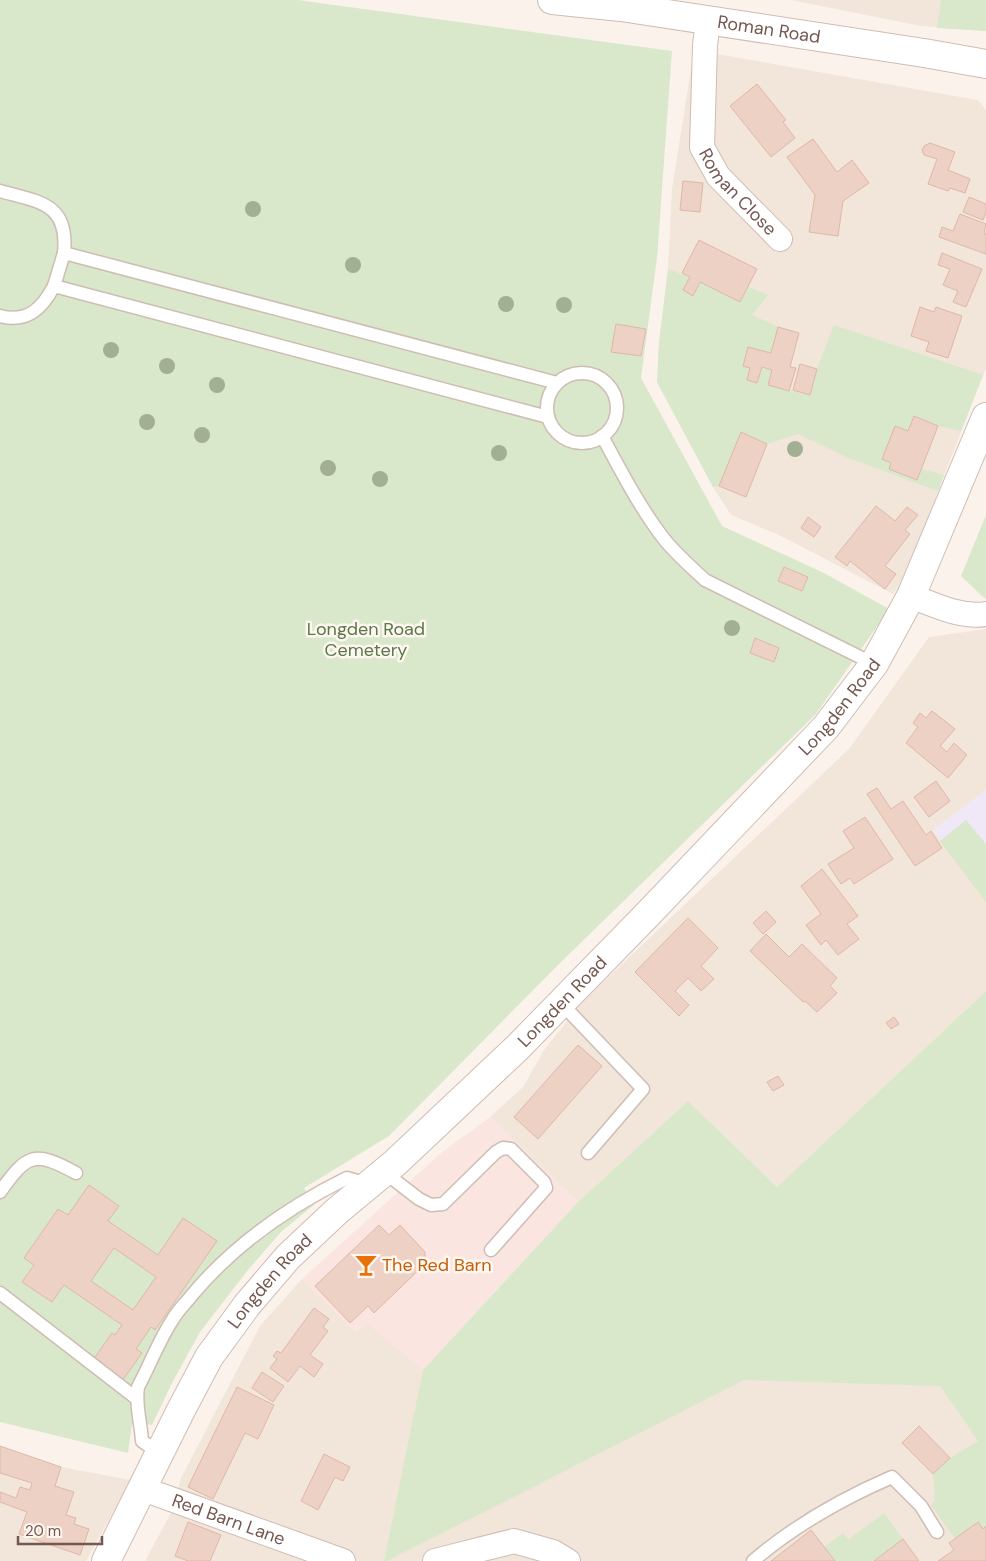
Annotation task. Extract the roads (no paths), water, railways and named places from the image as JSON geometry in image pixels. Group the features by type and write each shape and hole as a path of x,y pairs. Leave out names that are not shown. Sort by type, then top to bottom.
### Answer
{"street":[{"name":"Roman Road","path":"552,0 621,7 986,64"},
{"name":"Roman Close","path":"708,21 705,44 702,147 718,176 780,239"},
{"name":"Longden Road","path":"106,1561 159,1453 210,1357 246,1305 288,1257 336,1212 377,1178 517,1048 826,727 874,664 912,596 986,417"},
{"path":"912,596 948,610 977,616 986,614"},
{"name":"Red Barn Lane","path":"143,1489 343,1561"},
{"path":"435,1561 514,1541 553,1552 568,1561"}],"lane":[{"path":"0,191 45,204 63,224 65,238 64,253 54,286 47,299 37,309 24,317 11,319 0,316"},
{"path":"64,253 557,382"},
{"path":"54,286 548,417"},
{"path":"578,372 603,379 612,389 617,401 616,415 611,427 602,436 588,443 572,442 561,437 553,428 548,417 546,405 550,393 557,382 578,372"},
{"path":"602,436 625,480 664,538 684,561 705,580 874,664"},
{"path":"561,1003 643,1089 588,1154"},
{"path":"159,1453 142,1441 136,1398 138,1387 173,1318 205,1279 246,1241 311,1196 347,1178 377,1178 431,1205 443,1204 496,1152 503,1148 512,1149 544,1182 546,1188 543,1194 491,1250"},
{"path":"0,1192 16,1169 29,1159 48,1160 76,1174"},
{"path":"0,1293 136,1398"},
{"path":"753,1561 801,1524 856,1493 892,1477 921,1506 937,1532"}],"place":[{"name":"The Red Barn","path":"366,1265"}],"park label":[{"name":"Longden Road Cemetery","path":"366,639"}]}
